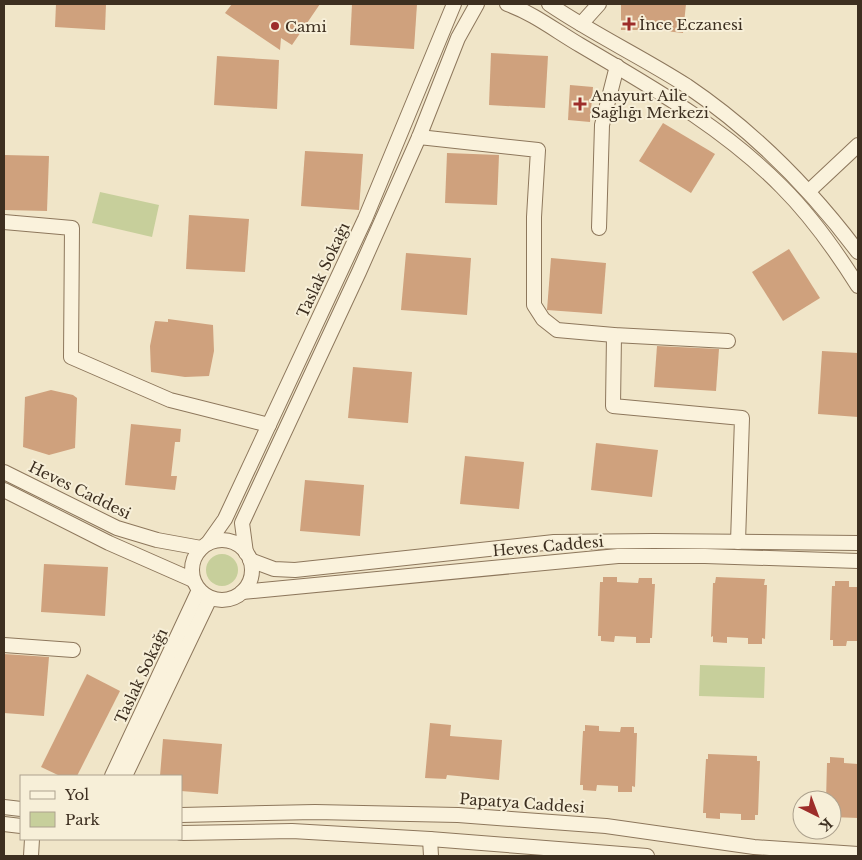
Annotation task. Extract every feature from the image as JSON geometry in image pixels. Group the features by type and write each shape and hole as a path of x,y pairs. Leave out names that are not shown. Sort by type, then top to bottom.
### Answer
{"street":[{"name":"Taslak Sokağı","path":"205,546 226,518 365,219 454,4"},
{"path":"4,490 201,589 227,600 242,592 251,577 242,523 419,137 458,38 477,4"},
{"path":"507,4 617,66 703,121 760,165 820,230 858,286"},
{"path":"550,4 684,85 724,113 776,157 809,191 858,252"},
{"path":"581,24 599,4"},
{"path":"599,228 602,125 617,66"},
{"path":"419,137 538,150 534,217 534,305 543,319 557,330 728,341"},
{"path":"809,191 858,145"},
{"path":"4,222 72,228 71,357 170,400 269,424"},
{"path":"614,335 613,406 742,418 738,542"},
{"name":"Heves Caddesi","path":"4,472 117,528 157,540 205,546"},
{"path":"201,589 193,563 205,546 216,540 233,542 248,557"},
{"name":"Heves Caddesi","path":"248,557 274,569 295,570 554,542 858,543"},
{"name":"Heves Caddesi","path":"242,592 618,556 706,556 858,561"},
{"name":"Taslak Sokağı","path":"112,775 201,589"},
{"name":"Taslak Sokağı","path":"125,775 201,589"},
{"path":"4,645 73,650"},
{"path":"4,807 20,809"},
{"name":"Papatya Caddesi","path":"182,815 316,812 467,815 606,826 754,847 858,854"},
{"path":"4,824 20,826"},
{"path":"182,834 292,831 430,839 647,856"},
{"path":"430,839 431,856"},
{"path":"31,856 32,840"}],"green space":[{"path":"100,192 159,205 152,237 92,223"},
{"path":"222,554 228,555 233,559 237,564 237,576 233,581 228,585 222,586 216,585 211,581 207,576 206,570 207,564 211,559 216,555"},
{"path":"700,665 765,667 764,698 699,696"}],"building":[{"path":"56,4 106,4 105,30 55,27"},
{"name":"Cami","path":"232,4 320,4 292,45 281,38 280,50 225,13"},
{"path":"352,4 417,4 414,49 350,45"},
{"path":"621,4 686,4 683,33 638,28 638,30 621,30"},
{"path":"491,53 548,56 545,108 489,105"},
{"path":"217,56 279,60 277,109 214,105"},
{"path":"570,85 593,87 590,122 568,120"},
{"path":"663,123 715,154 691,193 639,161"},
{"path":"305,151 363,154 359,210 301,206"},
{"path":"447,153 499,155 497,205 445,203"},
{"path":"4,155 49,156 47,211 4,210"},
{"path":"189,215 249,219 245,272 186,269"},
{"path":"789,249 820,298 783,321 752,272"},
{"path":"406,253 471,258 467,315 401,310"},
{"path":"551,258 606,263 602,314 547,310"},
{"path":"168,319 213,325 214,351 209,376 185,377 151,372 150,346 155,321 168,322"},
{"path":"657,346 719,349 716,391 654,387"},
{"path":"822,351 858,353 858,417 818,414"},
{"path":"353,367 412,372 408,423 348,418"},
{"path":"51,390 73,395 77,398 75,448 49,455 23,447 25,397"},
{"path":"131,424 181,429 180,442 175,442 171,476 177,476 175,490 125,485"},
{"path":"596,443 658,450 652,497 591,490"},
{"path":"465,456 524,462 519,509 460,504"},
{"path":"305,480 364,485 360,536 300,531"},
{"path":"44,564 108,567 105,616 41,612"},
{"path":"603,577 617,577 617,582 638,583 639,578 652,578 652,584 655,584 652,638 650,638 650,643 636,643 636,637 615,636 614,642 601,641 601,636 598,636 600,582 603,582"},
{"path":"716,577 765,579 764,585 767,585 765,639 762,638 762,644 748,644 748,638 727,637 727,643 713,642 713,636 711,637 713,583 715,583"},
{"path":"835,581 849,581 849,587 858,587 858,641 847,641 846,646 833,646 833,640 830,640 832,586 835,586"},
{"path":"4,654 49,657 44,716 4,713"},
{"path":"87,674 120,691 78,775 58,775 41,767"},
{"path":"430,723 451,725 450,736 502,740 499,780 447,775 446,779 425,778"},
{"path":"585,725 599,726 599,731 620,732 621,727 634,727 634,733 637,733 635,787 632,786 632,792 618,792 618,786 597,785 596,791 583,790 583,785 580,785"},
{"path":"163,739 222,744 218,794 182,791 182,775 160,775"},
{"path":"708,754 757,756 757,761 760,761 758,815 755,815 755,820 741,820 741,814 720,813 720,819 706,818 706,813 703,813 706,759 708,759"},
{"path":"830,757 844,758 844,763 858,764 858,818 842,817 842,790 826,790 827,763 830,763"}],"place":[{"name":"İnce Eczanesi","path":"629,24"},
{"name":"Cami","path":"275,26"},
{"name":"Anayurt Aile Sağlığı Merkezi","path":"580,104"}]}
